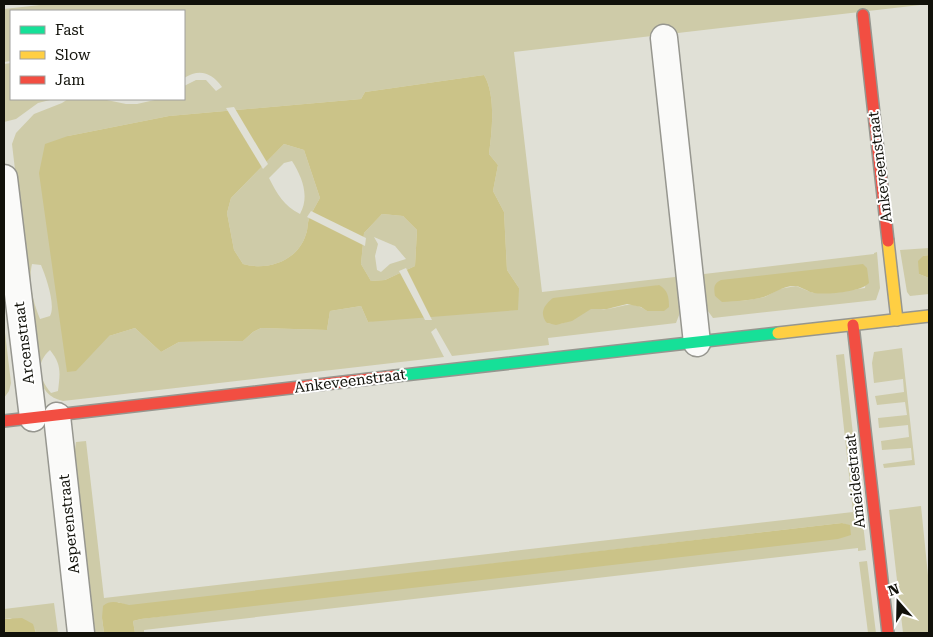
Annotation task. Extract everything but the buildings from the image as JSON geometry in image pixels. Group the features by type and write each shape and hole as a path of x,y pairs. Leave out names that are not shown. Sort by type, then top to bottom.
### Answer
{"street":[{"name":"Ankeveenstraat","path":"863,15 897,320"},
{"path":"664,38 697,343"},
{"name":"Arcenstraat","path":"4,178 45,417"},
{"name":"Ankeveenstraat","path":"4,421 929,316"},
{"name":"Ameidestraat","path":"853,325 888,633"},
{"name":"Asperenstraat","path":"45,417 80,633"}],"shaded area":[{"path":"49,4 929,4 514,52 542,292 675,277 678,275 681,310 676,323 548,338 549,345 452,356 436,328 431,332 444,357 63,401 54,398 47,392 39,376 12,144 16,133 34,114 66,100 107,100 137,104 155,100 185,100 185,86 196,80 206,80 216,91 222,87 210,75 195,73 185,78 185,10 10,10 10,61 4,62 4,9","holes":["484,75 488,83 492,103 489,154 498,165 493,191 504,212 507,270 519,288 368,322 361,306 330,311 327,330 261,328 243,341 179,342 161,352 135,328 109,336 68,136 169,116 361,99 365,92","32,264 41,265 51,298 52,311 50,316 40,319 32,292","659,285 647,311 636,305 604,309 592,308 566,322 547,323","50,350 57,360 59,369 58,391 51,393 41,377 40,371 42,360"]},
{"path":"10,63 10,100 50,100 38,103 16,119 4,122 4,64"},
{"path":"484,75 488,83 492,103 489,154 498,165 493,191 504,212 507,270 519,288 518,310 368,322 361,306 330,311 327,330 261,328 243,341 179,342 161,352 135,328 109,336 76,371 67,372 39,173 45,144 68,136 169,116 361,99 365,92","holes":["284,144 304,150 320,198 309,219 307,232 296,251 281,262 272,265 253,266 243,264 234,250 227,213 231,198","382,214 403,216 417,230 415,266 385,280 371,281 361,264 364,233"]},
{"path":"284,144 304,150 320,198 309,219 307,232 296,251 281,262 272,265 253,266 243,264 234,250 227,213 231,198","holes":["292,161 304,187 303,207 300,214 282,199 269,178 284,163"]},
{"path":"382,214 403,216 417,230 415,266 385,280 371,281 361,264 364,233","holes":["374,237 395,246 406,259 390,264 381,272 377,270 375,256 378,244"]},
{"path":"929,248 929,255 923,256 919,274 929,278 929,294 910,296 907,292 900,250"},
{"path":"877,252 880,288 876,300 713,318 705,307 701,273 704,272 704,274","holes":["867,268 865,288 813,293 796,286 779,289 765,297 742,301 715,296"]},
{"path":"929,255 929,278 919,274 918,261 923,256"},
{"path":"863,264 867,268 869,283 851,291 819,294 792,286 764,297 722,302 715,296 714,291 715,286 721,280"},
{"path":"659,285 664,289 668,297 669,307 664,311 647,311 641,307 627,304 607,309 591,309 572,321 556,325 547,323 543,316 545,306 553,298"},
{"path":"4,324 11,383 9,391 4,398"},
{"path":"902,348 915,465 884,468 883,464 912,460 911,448 882,450 881,441 909,437 908,425 879,428 878,418 907,415 905,402 877,405 875,396 904,392 903,379 874,383 872,363 874,352"},
{"path":"844,354 866,550 858,551 858,548 144,630 144,633 135,633 133,621 850,526 842,523 129,606 118,602 102,618 104,633 95,633 74,456 76,442 86,441 104,598 853,512 836,355"},
{"path":"921,506 929,585 929,633 903,633 889,510"},
{"path":"842,523 850,525 851,535 838,539 141,619 133,621 135,633 104,633 103,606 112,602 129,605"},
{"path":"867,561 876,633 868,633 859,562"},
{"path":"54,603 58,633 36,633 35,629 10,618 4,619 4,609"},
{"path":"22,618 33,624 36,633 4,633 4,619"}],"pier":[{"path":"234,107 268,164 263,169 226,108"},
{"path":"311,211 366,238 365,246 307,217"},
{"path":"406,268 432,320 425,320 399,271"}],"traffic: fast":[{"path":"395,376 778,333"}],"traffic: slow":[{"path":"888,241 897,320"},
{"path":"778,333 929,316"}],"traffic: jam":[{"path":"863,15 888,241"},
{"path":"853,325 888,633"},
{"path":"4,421 395,376"}]}
